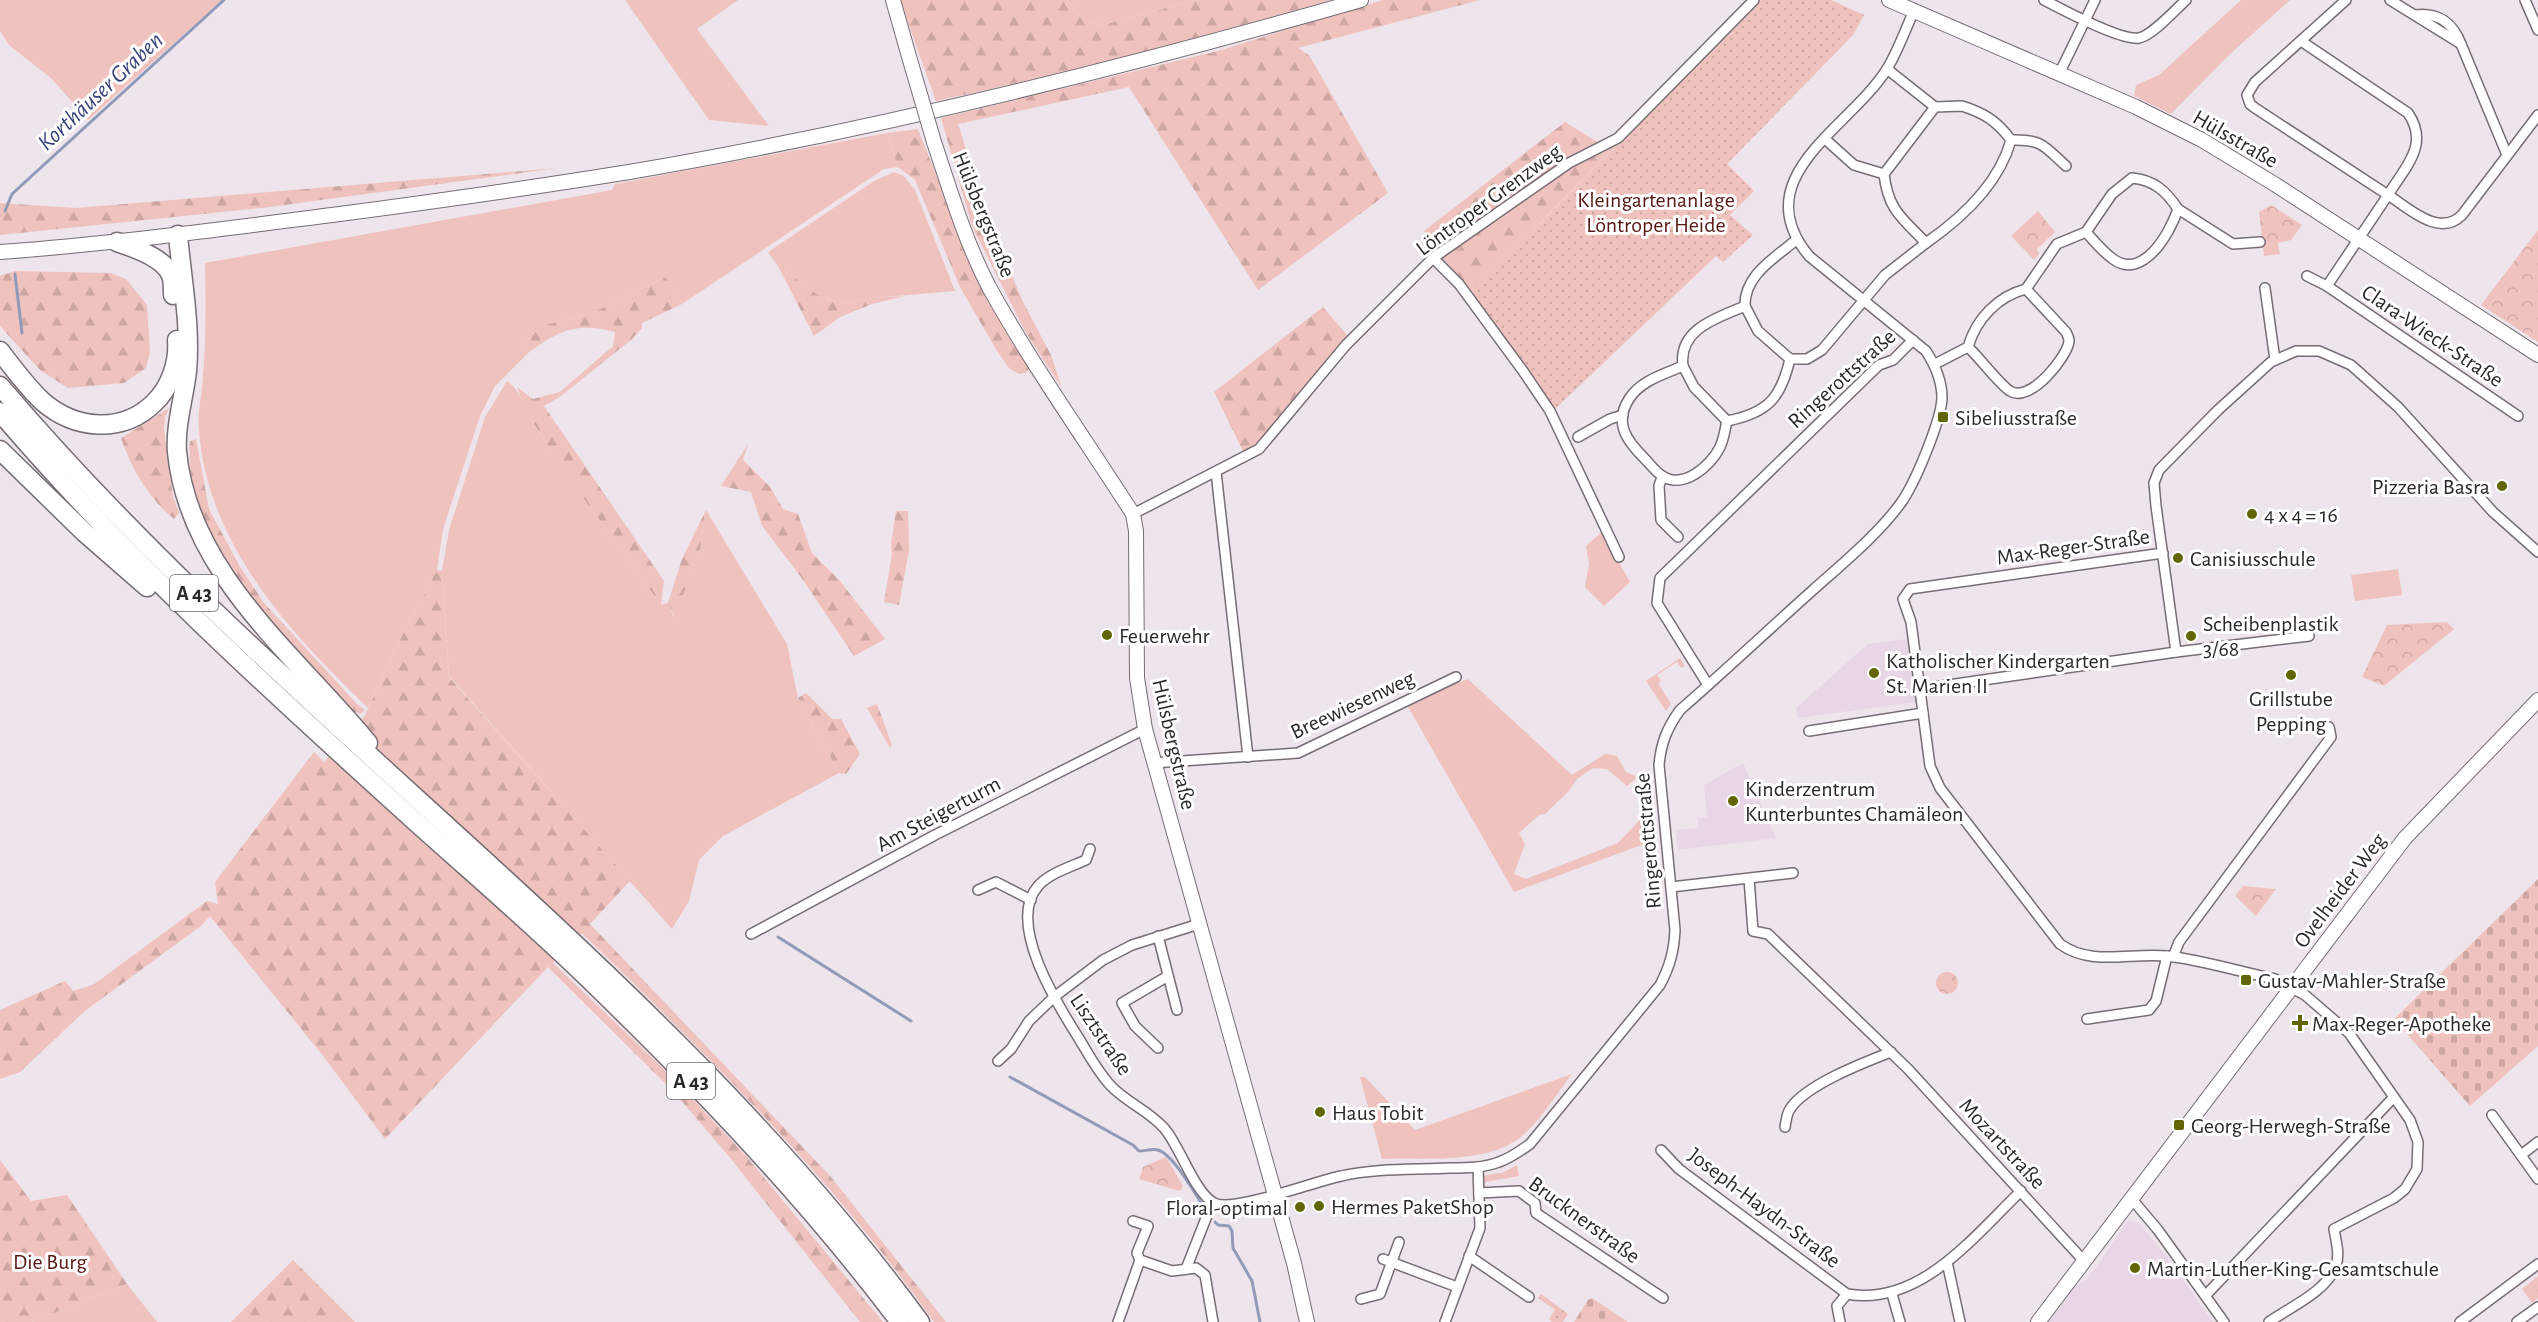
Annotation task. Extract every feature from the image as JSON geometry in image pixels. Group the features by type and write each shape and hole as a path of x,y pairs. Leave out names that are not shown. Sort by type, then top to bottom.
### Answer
{"highway":[{"path":"0,351 43,401 71,418 99,426 121,424 144,413 162,396 173,374 178,346 171,275 172,236"},
{"path":"172,236 188,340 187,372 179,413 177,450 183,487 193,521 240,597 348,718 403,787"},
{"path":"117,242 147,253 171,275"},
{"name":"A 43","path":"0,386 75,471 159,560 295,689 606,971 727,1092 840,1219 920,1322"},
{"name":"A 43","path":"0,412 99,523 224,647 592,982 713,1103 794,1190 900,1322"},
{"path":"0,450 84,532 188,624 224,647"}],"street":[{"name":"Hülsbergstraße","path":"893,0 934,142 969,244 989,286 1040,371 1133,514 1136,531 1137,678 1145,729 1294,1263 1307,1322"},
{"path":"0,252 172,236 436,201 630,171 826,134 1045,84 1229,38 1361,0"},
{"name":"Löntroper Grenzweg","path":"1133,514 1259,449 1347,345 1433,258 1569,163 1618,138 1754,0"},
{"name":"Hülsstraße","path":"1889,0 2136,107 2202,140 2359,238 2538,355"},
{"path":"2044,0 2085,20 2129,37 2139,38 2150,33 2186,0"},
{"path":"2059,74 2095,0"},
{"path":"2346,0 2250,88 2247,95 2250,104 2428,221 2447,224 2462,214 2538,115"},
{"path":"2390,0 2461,44 2507,155"},
{"path":"2525,0 2538,30"},
{"name":"Ringerottstraße","path":"1274,1195 1359,1172 1478,1167 1506,1159 1530,1144 1660,985 1674,950 1675,930 1659,765 1661,742 1669,725 1680,710 1847,559 1902,502 1913,484 1940,407 1942,399 1940,380 1935,364 1926,351 1809,256 1796,240 1789,224 1787,204 1797,170 1887,69 1914,11"},
{"name":"Clara-Wieck-Straße","path":"2301,41 2408,113 2413,121 2418,141 2415,153 2327,286"},
{"path":"1887,69 1935,107 1962,106 1983,112 2000,125 2011,140"},
{"path":"1926,243 1896,212 1887,196 1884,174 1935,107"},
{"path":"1825,139 1854,165 1884,174"},
{"path":"2011,140 2029,139 2040,142 2066,166"},
{"path":"1796,240 1753,277 1746,291 1745,306 1758,331 1790,359 1807,359 1822,350 1885,275 1952,223 1991,182 2006,157 2011,140"},
{"path":"1935,364 1968,347 1972,331 1985,314 2010,293 2026,289 2057,244 2085,232 2112,194 2132,178 2144,179 2158,186 2178,209 2233,244 2260,242"},
{"path":"2085,232 2114,260 2127,265 2137,263 2150,256 2174,222 2178,209"},
{"path":"1433,258 1459,284 1550,411 1619,557"},
{"name":"Clara-Wieck-Straße","path":"2307,276 2327,286 2518,416"},
{"path":"2265,288 2275,360"},
{"path":"1968,347 2010,392 2021,394 2029,392 2047,377 2067,347 2069,340 2066,332 2026,289"},
{"path":"1727,421 1694,387 1683,366 1682,355 1684,345 1691,335 1705,324 1745,306"},
{"name":"Ringerottstraße","path":"1708,685 1657,603 1660,578 1879,365 1893,360 1913,340"},
{"name":"Max-Reger-Straße","path":"2176,652 2154,483 2159,470 2246,383 2275,360 2296,351 2319,351 2342,360 2361,373 2398,407 2493,512 2538,552"},
{"path":"1727,421 1761,410 1782,389 1790,359"},
{"path":"1683,366 1638,388 1629,399 1623,415 1622,427 1628,442 1662,477 1680,480 1693,476 1705,468 1720,448 1727,421"},
{"path":"1578,437 1610,419 1623,415"},
{"path":"1216,472 1248,757"},
{"path":"1662,477 1659,486 1661,520 1678,537"},
{"name":"Max-Reger-Straße","path":"2163,553 1910,589 1903,599 1911,622 1923,713 1935,780 2060,944 2084,956 2170,956 2276,980 2291,987 2305,995 2349,1033 2410,1120 2418,1142 2417,1169 2412,1180 2394,1198 2334,1229 2338,1250 2336,1265 2328,1279 2315,1291 2269,1322"},
{"path":"1921,689 2176,652 2309,636"},
{"name":"Breewiesenweg","path":"1154,763 1298,753 1456,677"},
{"name":"Ovelheider Weg","path":"2038,1322 2405,838 2538,700"},
{"path":"1809,731 1923,713"},
{"path":"2087,1019 2149,1010 2156,1001 2170,956 2331,737 2329,727"},
{"name":"Am Steigerturm","path":"751,934 935,835 1135,732 1145,729"},
{"path":"978,890 996,882 1031,900 1037,887 1050,876 1086,860 1090,849"},
{"path":"1671,887 1793,873"},
{"name":"Mozartstraße","path":"1749,879 1754,930 1768,934 1891,1052 2084,1261"},
{"name":"Lisztstraße","path":"1031,900 1028,920 1030,938 1054,998 1104,1077 1118,1092 1162,1126 1179,1150 1193,1179 1212,1203"},
{"path":"998,1061 1011,1049 1029,1021 1102,960 1132,945 1199,924"},
{"path":"1158,936 1177,1010"},
{"path":"1158,1048 1135,1026 1122,1003 1168,976"},
{"path":"1785,1127 1790,1109 1805,1095 1843,1071 1891,1052"},
{"path":"2206,1295 2393,1098"},
{"path":"2492,1115 2538,1179"},
{"path":"2521,1155 2538,1142"},
{"name":"Joseph-Haydn-Straße","path":"1661,1150 1679,1169 1847,1294 1867,1298 1892,1294 1947,1262 2021,1191"},
{"path":"1445,1322 1480,1228 1478,1167"},
{"name":"Brucknerstraße","path":"1479,1193 1519,1191 1535,1203 1536,1213 1663,1298"},
{"path":"1186,1269 1212,1203 1224,1206 1274,1195"},
{"path":"2132,1198 2158,1230 2224,1322"},
{"path":"1118,1322 1140,1260 1137,1253 1151,1228 1133,1221"},
{"path":"1361,1299 1380,1294 1387,1261 1399,1242"},
{"path":"1469,1256 1529,1297"},
{"path":"1140,1260 1172,1271 1196,1268 1205,1275 1213,1322"},
{"path":"1387,1261 1457,1287"},
{"path":"1947,1262 1960,1322"},
{"path":"2460,1322 2538,1264"},
{"name":"Joseph-Haydn-Straße","path":"1840,1322 1836,1306 1847,1294"},
{"path":"1892,1294 1900,1322"},
{"path":"2517,1322 2538,1307"}],"shaded area":[{"name":"Katholischer Kindergarten St. Marien II","path":"1907,639 1916,702 1798,718 1796,708 1868,644"},
{"name":"Kinderzentrum Kunterbuntes Chamäleon","path":"1743,763 1776,838 1678,850 1676,830 1698,828 1698,818 1707,817 1704,785"},
{"name":"Martin-Luther-King-Gesamtschule","path":"2127,1221 2138,1222 2167,1257 2213,1322 2049,1322 2075,1287 2086,1280"}],"green space":[{"path":"0,0 222,0 88,120 52,79 9,45 0,31"},
{"path":"625,0 738,0 697,29 769,126 709,120"},
{"path":"900,0 1067,0 1081,18 1102,25 1197,0 1331,0 1134,54 936,101"},
{"path":"1067,0 1197,0 1102,25 1081,18"},
{"path":"1383,0 1480,0 1298,48 1309,55 1388,193 1258,290 1129,87 958,124 989,221 1023,302 1051,355 1062,388 1025,331 972,226 941,118 1218,51"},
{"name":"Kleingartenanlage Löntroper Heide","path":"1761,0 1831,0 1864,15 1853,35 1727,164 1754,191 1730,215 1753,235 1723,262 1716,256 1553,411 1525,366 1472,292"},
{"path":"2241,0 2290,0 2228,56 2171,114 2134,96 2136,85 2159,75"},
{"path":"1565,122 1599,143 1631,131 1472,292 1444,260 1424,231"},
{"path":"918,129 982,290 1029,368 1026,373 1019,374 1009,368 997,351 960,287 915,180 898,167 887,133"},
{"path":"887,133 898,167 884,169 682,304 666,277 594,312 549,324 521,341 528,353 495,386 480,416 443,529 437,570 406,627 368,708 310,649 283,617 258,584 236,549 218,512 206,473 199,431 205,348 205,263 612,190 615,184"},
{"path":"558,168 262,208 0,235 0,203 76,208"},
{"path":"894,172 904,176 915,190 955,291 872,298 841,304 817,294 778,266 768,252 874,181"},
{"path":"2271,205 2302,225 2291,240 2278,243 2280,254 2264,256 2259,212"},
{"path":"2038,211 2055,232 2037,249 2039,254 2034,260 2011,236"},
{"path":"2538,230 2538,342 2481,305"},
{"path":"778,266 817,294 841,304 872,298 905,296 872,304 840,317 814,336"},
{"path":"15,271 110,273 126,279 147,305 150,352 146,368 124,383 68,388 40,370 0,326 0,276"},
{"path":"666,277 682,304 642,323 642,328 632,339 561,396 544,406 664,581 661,605 567,475 525,410 517,387 533,399 560,392 613,346 615,332 589,328 568,330 528,353 520,341 549,324 594,312"},
{"path":"1323,307 1348,336 1254,446 1244,453 1214,392"},
{"path":"507,381 516,389 533,423 564,469 661,605 668,603 674,617 700,549 706,510 787,644 798,698 839,773 723,836 699,860 689,901 672,929 449,676 442,571 449,530 485,417"},
{"path":"169,408 165,417 164,429 173,497 179,513 174,519 142,482 121,438"},
{"path":"196,439 209,509 239,565 264,603 365,710 361,714 348,709 295,652 242,588 219,553 202,517 192,480 190,441"},
{"path":"748,444 743,460 770,487 783,509 798,514 812,553 840,581 885,639 854,656 801,577 762,526 751,492 721,486"},
{"path":"706,510 700,549 675,617 668,603 682,559"},
{"path":"896,511 908,511 909,550 899,605 884,602"},
{"path":"1602,532 1630,582 1604,606 1585,587 1589,564 1586,546"},
{"path":"2398,569 2402,595 2355,601 2351,575"},
{"path":"437,570 442,571 449,677 630,881 590,924 831,1177 946,1322 934,1322 895,1269 811,1168 722,1072 582,933 553,963 673,1078 747,1157 883,1322 860,1322 727,1154 673,1091 548,967 385,1139 324,1057 210,916 201,926 86,1010 20,1072 0,1079 0,1010 65,981 73,991 93,985 207,901 218,904 215,882 314,752 324,762 364,717 406,627"},
{"path":"2447,622 2454,629 2384,686 2362,677 2387,625"},
{"path":"1680,658 1685,666 1681,668 1677,662 1657,675 1661,681 1658,683 1671,704 1666,711 1646,681"},
{"path":"1468,679 1572,775 1605,754 1617,756 1626,772 1638,777 1627,786 1607,769 1593,768 1577,779 1569,791 1545,814 1539,815 1519,833 1525,844 1514,874 1526,879 1618,843 1651,808 1653,835 1644,844 1514,892 1407,705 1427,694"},
{"path":"806,693 832,719 841,719 860,754 846,774 839,773 798,698"},
{"path":"877,704 892,745 890,748 867,708"},
{"path":"2538,879 2538,1046 2470,1106 2394,1019"},
{"path":"2243,886 2276,889 2256,916 2235,896"},
{"path":"1943,972 1951,972 1958,979 1958,987 1951,994 1943,994 1936,987 1936,979"},
{"path":"1572,1074 1536,1122 1522,1136 1492,1152 1455,1158 1382,1159 1360,1077 1365,1077 1415,1130"},
{"path":"1166,1157 1183,1186 1180,1191 1139,1179 1143,1167"},
{"name":"Die Burg","path":"0,1160 31,1201 67,1195 127,1284 32,1322 0,1322"},
{"path":"1517,1165 1519,1176 1485,1182 1485,1188 1483,1188 1482,1176 1504,1172"},
{"path":"293,1260 355,1322 231,1322"},
{"path":"2538,1276 2538,1298 2532,1303 2522,1289"},
{"path":"127,1284 157,1322 32,1322"},
{"path":"1541,1294 1568,1314 1563,1322 1552,1322 1549,1319 1555,1310 1538,1298"},
{"path":"1592,1298 1628,1322 1574,1322 1588,1300"}],"waterway":[{"name":"Korthäuser Graben","path":"5,211 12,194 224,0"},
{"name":"Korthäuser Graben","path":"15,274 22,333"},
{"path":"778,937 911,1021"},
{"path":"1010,1077 1133,1145 1139,1151 1156,1149 1164,1153 1177,1166 1204,1207"},
{"path":"1215,1222 1218,1225 1229,1226 1232,1231 1233,1248 1252,1281 1260,1322"}],"place":[{"name":"Sibeliusstraße","path":"1943,417"},
{"name":"Pizzeria Basra","path":"2502,486"},
{"name":"4 x 4 = 16","path":"2252,514"},
{"name":"Canisiusschule","path":"2178,558"},
{"name":"Feuerwehr","path":"1107,635"},
{"name":"Scheibenplastik 3/68","path":"2191,636"},
{"name":"Katholischer Kindergarten St. Marien II","path":"1874,673"},
{"name":"Grillstube Pepping","path":"2291,675"},
{"name":"Kinderzentrum Kunterbuntes Chamäleon","path":"1733,801"},
{"name":"Gustav-Mahler-Straße","path":"2246,980"},
{"name":"Max-Reger-Apotheke","path":"2300,1023"},
{"name":"Haus Tobit","path":"1320,1112"},
{"name":"Georg-Herwegh-Straße","path":"2179,1125"},
{"name":"Hermes PaketShop","path":"1319,1206"},
{"name":"Floral-optimal","path":"1300,1207"},
{"name":"Martin-Luther-King-Gesamtschule","path":"2135,1268"}]}
